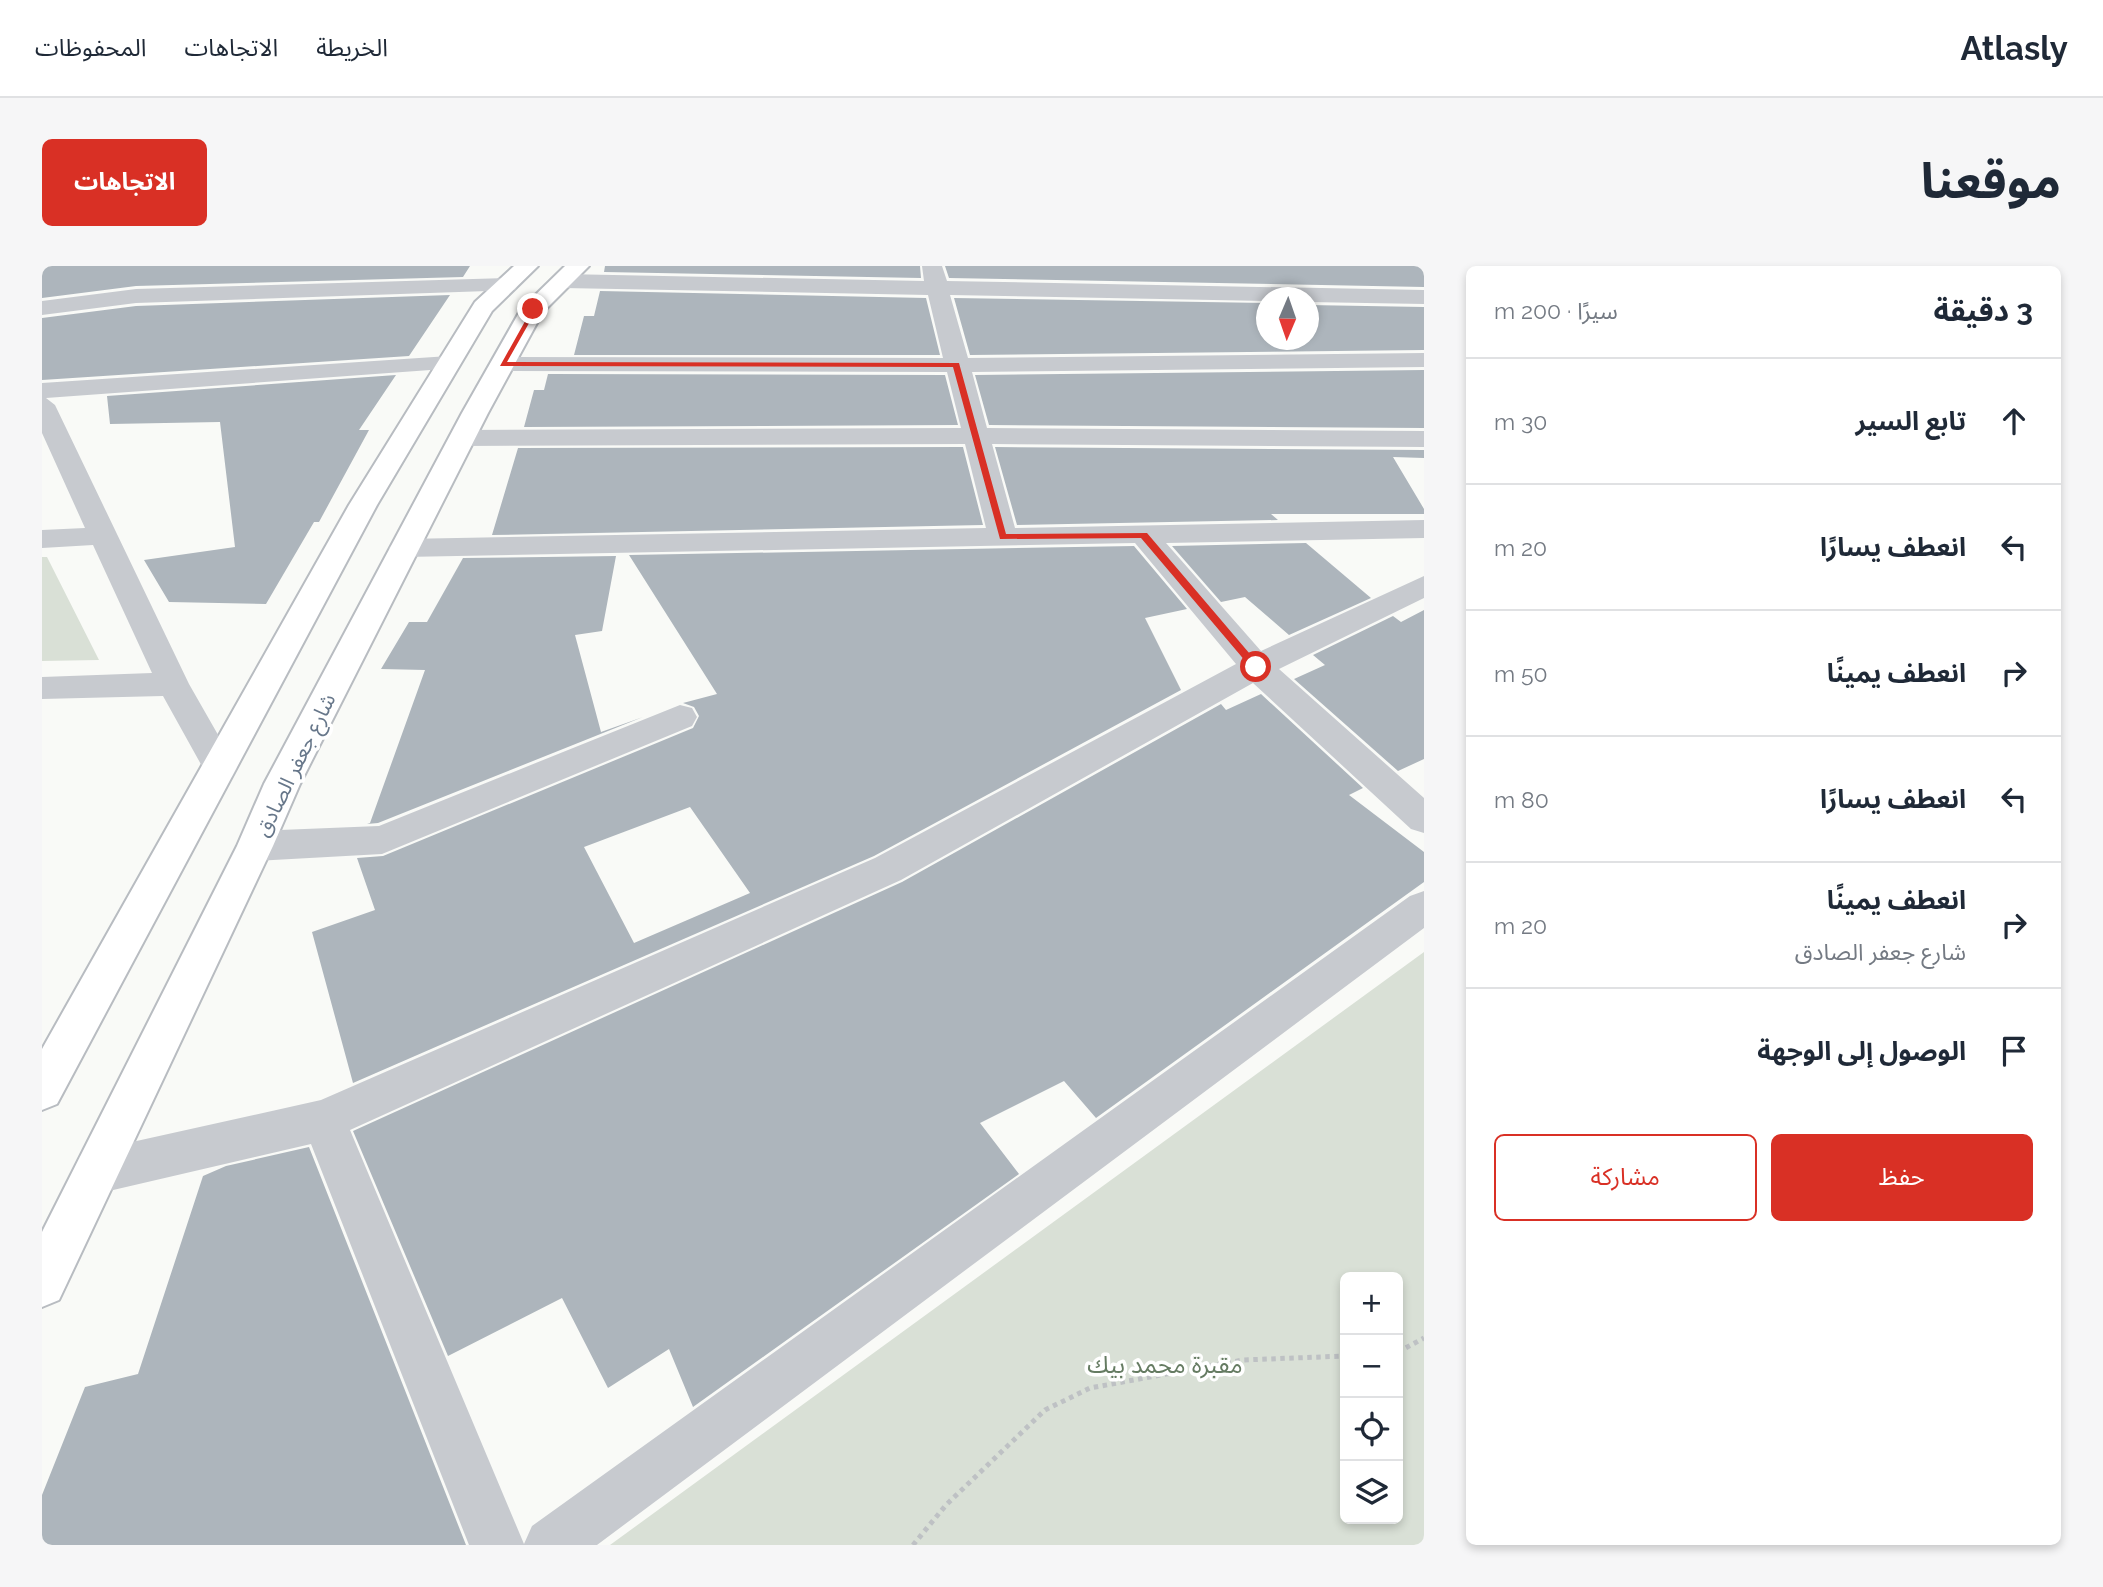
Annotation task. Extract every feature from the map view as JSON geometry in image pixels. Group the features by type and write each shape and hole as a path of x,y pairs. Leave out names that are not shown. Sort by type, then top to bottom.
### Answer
{"main road":[{"name":"شارع جعفر الصادق","path":"42,1283 255,846 282,784 404,548 533,309 571,273"},
{"path":"42,1090 363,505 483,307 517,275"}],"street":[{"path":"571,273 934,278 1424,297"},
{"path":"42,308 136,296 517,275"},
{"path":"934,278 1003,537"},
{"path":"502,365 956,365 1424,360"},
{"path":"42,391 449,363"},
{"path":"45,417 173,684 220,768"},
{"path":"462,438 975,436 1424,439"},
{"path":"404,548 1424,529"},
{"path":"1144,535 1256,667 1420,810"},
{"path":"42,540 103,536"},
{"path":"96,1172 324,1119 888,869 1256,667 1424,586"},
{"path":"42,688 173,684"},
{"path":"255,846 382,839 680,717"},
{"path":"551,1545 1424,907"},
{"path":"324,1119 497,1545"}],"path":[{"path":"1403,1349 1424,1338"},
{"path":"913,1545 946,1505 1045,1410 1090,1388 1243,1360 1340,1356"}],"green space":[{"path":"42,557 47,557 99,660 42,661"},
{"name":"مقبرة محمد بيك","path":"1424,952 1424,1545 610,1545"}],"building":[{"path":"42,266 470,266 463,277 136,286 42,298"},
{"path":"605,266 920,266 921,278 604,272"},
{"path":"945,266 1424,266 1424,287 949,278"},
{"path":"600,291 926,298 940,355 574,355 584,316 594,316"},
{"path":"450,295 409,356 42,380 42,318 136,306"},
{"path":"954,298 1256,303 1256,350 1319,350 1319,305 1424,307 1424,350 970,355"},
{"path":"1424,370 1424,428 989,425 975,375"},
{"path":"548,374 945,375 958,425 524,427 534,390 544,390"},
{"path":"396,375 359,430 369,430 319,522 314,522 266,604 169,602 144,560 235,547 220,422 110,424 107,396"},
{"path":"963,447 983,525 492,535 518,448"},
{"path":"995,447 1424,450 1424,458 1393,457 1424,509 1424,514 1271,514 1278,520 1017,525"},
{"path":"1306,543 1371,598 1289,635 1245,597 1221,602 1172,546"},
{"path":"1134,546 1187,609 1145,618 1181,690 874,856 353,1083 312,932 375,910 357,858 383,856 693,728 699,716 694,707 683,703 717,694 629,555","holes":["690,807 750,893 634,943 584,847"]},
{"path":"616,556 602,631 575,635 601,732 643,717 378,823 367,824 370,823 425,670 381,669 409,622 427,622 463,558"},
{"path":"1424,610 1424,759 1398,771 1294,679 1325,665 1313,655 1393,616 1401,622"},
{"path":"1261,694 1363,788 1349,795 1424,852 1424,882 1096,1118 1064,1081 980,1123 1019,1174 693,1407 669,1349 608,1388 562,1298 448,1356 353,1131 902,882 1221,704 1226,710"},
{"path":"309,1147 466,1545 42,1545 42,1495 85,1387 138,1374 203,1176 226,1166"}],"route":[{"path":"533,309 502,365 956,365 1003,537 1144,535 1256,667"}]}
